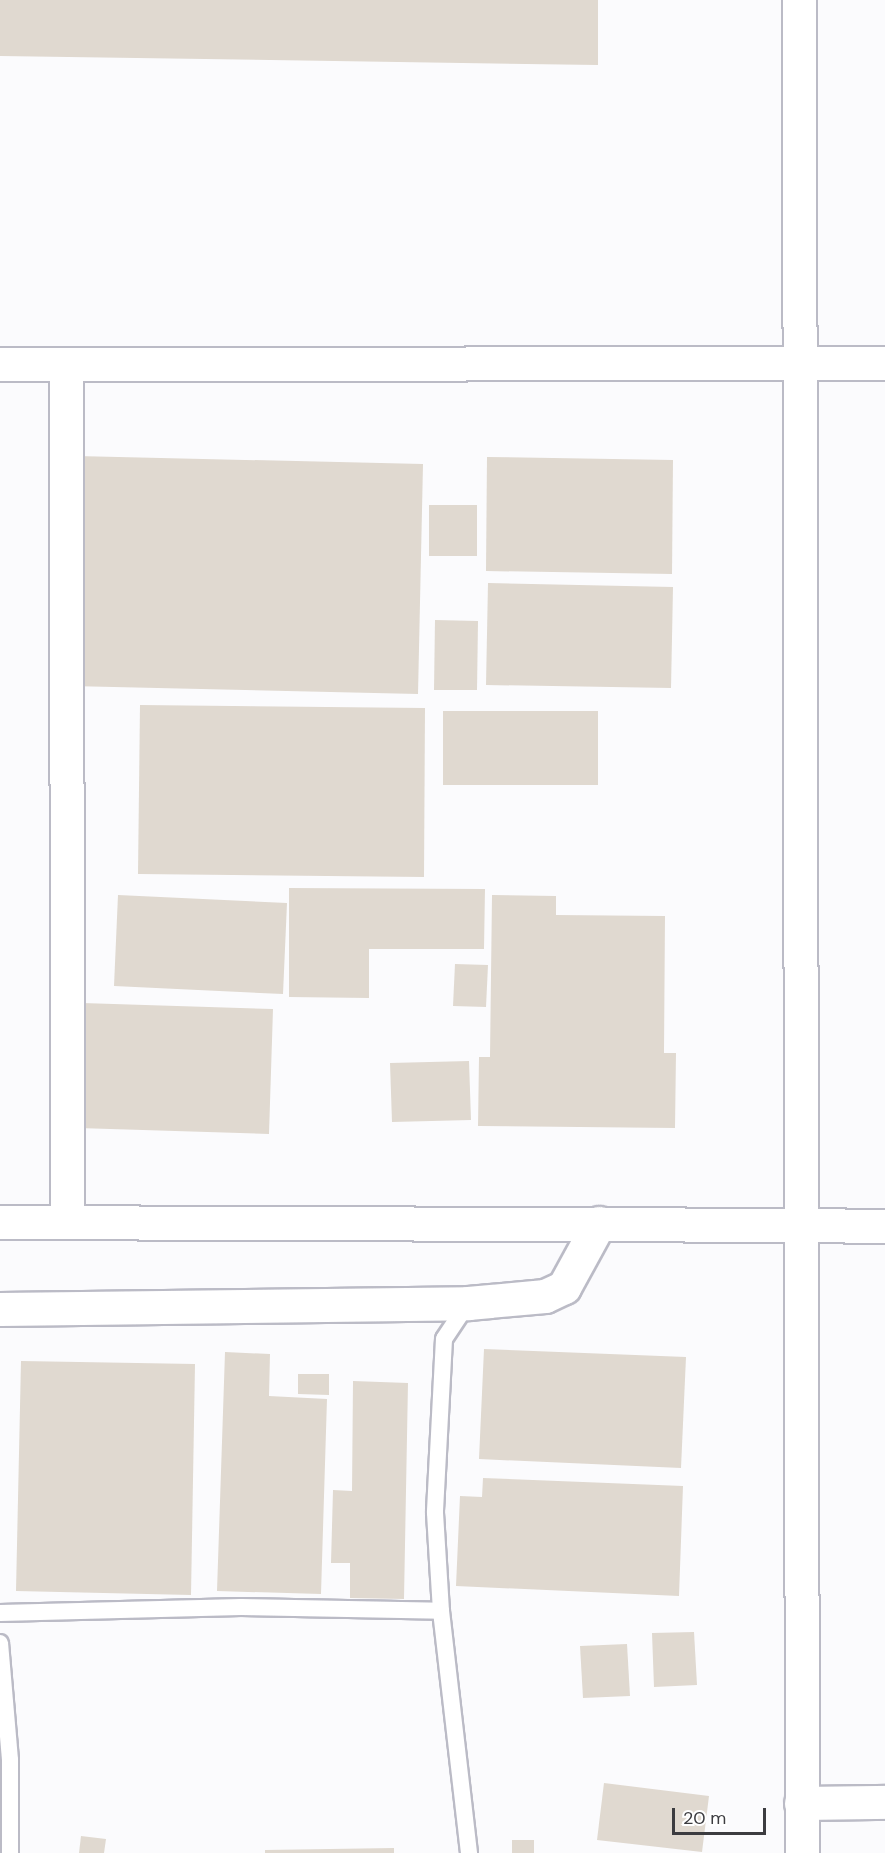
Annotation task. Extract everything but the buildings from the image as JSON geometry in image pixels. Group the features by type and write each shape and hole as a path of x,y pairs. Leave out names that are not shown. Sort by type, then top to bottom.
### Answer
{"street":[{"path":"799,0 797,363 803,1225 802,1853"},
{"path":"0,364 885,363"},
{"path":"66,364 67,1222"},
{"path":"0,1222 885,1226"},
{"path":"0,1309 468,1303 545,1296 564,1287 599,1223"},
{"path":"801,1803 885,1802"}],"lane":[{"path":"468,1303 444,1339 435,1513 441,1611 469,1853"},
{"path":"0,1613 241,1607 441,1611"},
{"path":"0,1643 10,1760 10,1853"}]}
